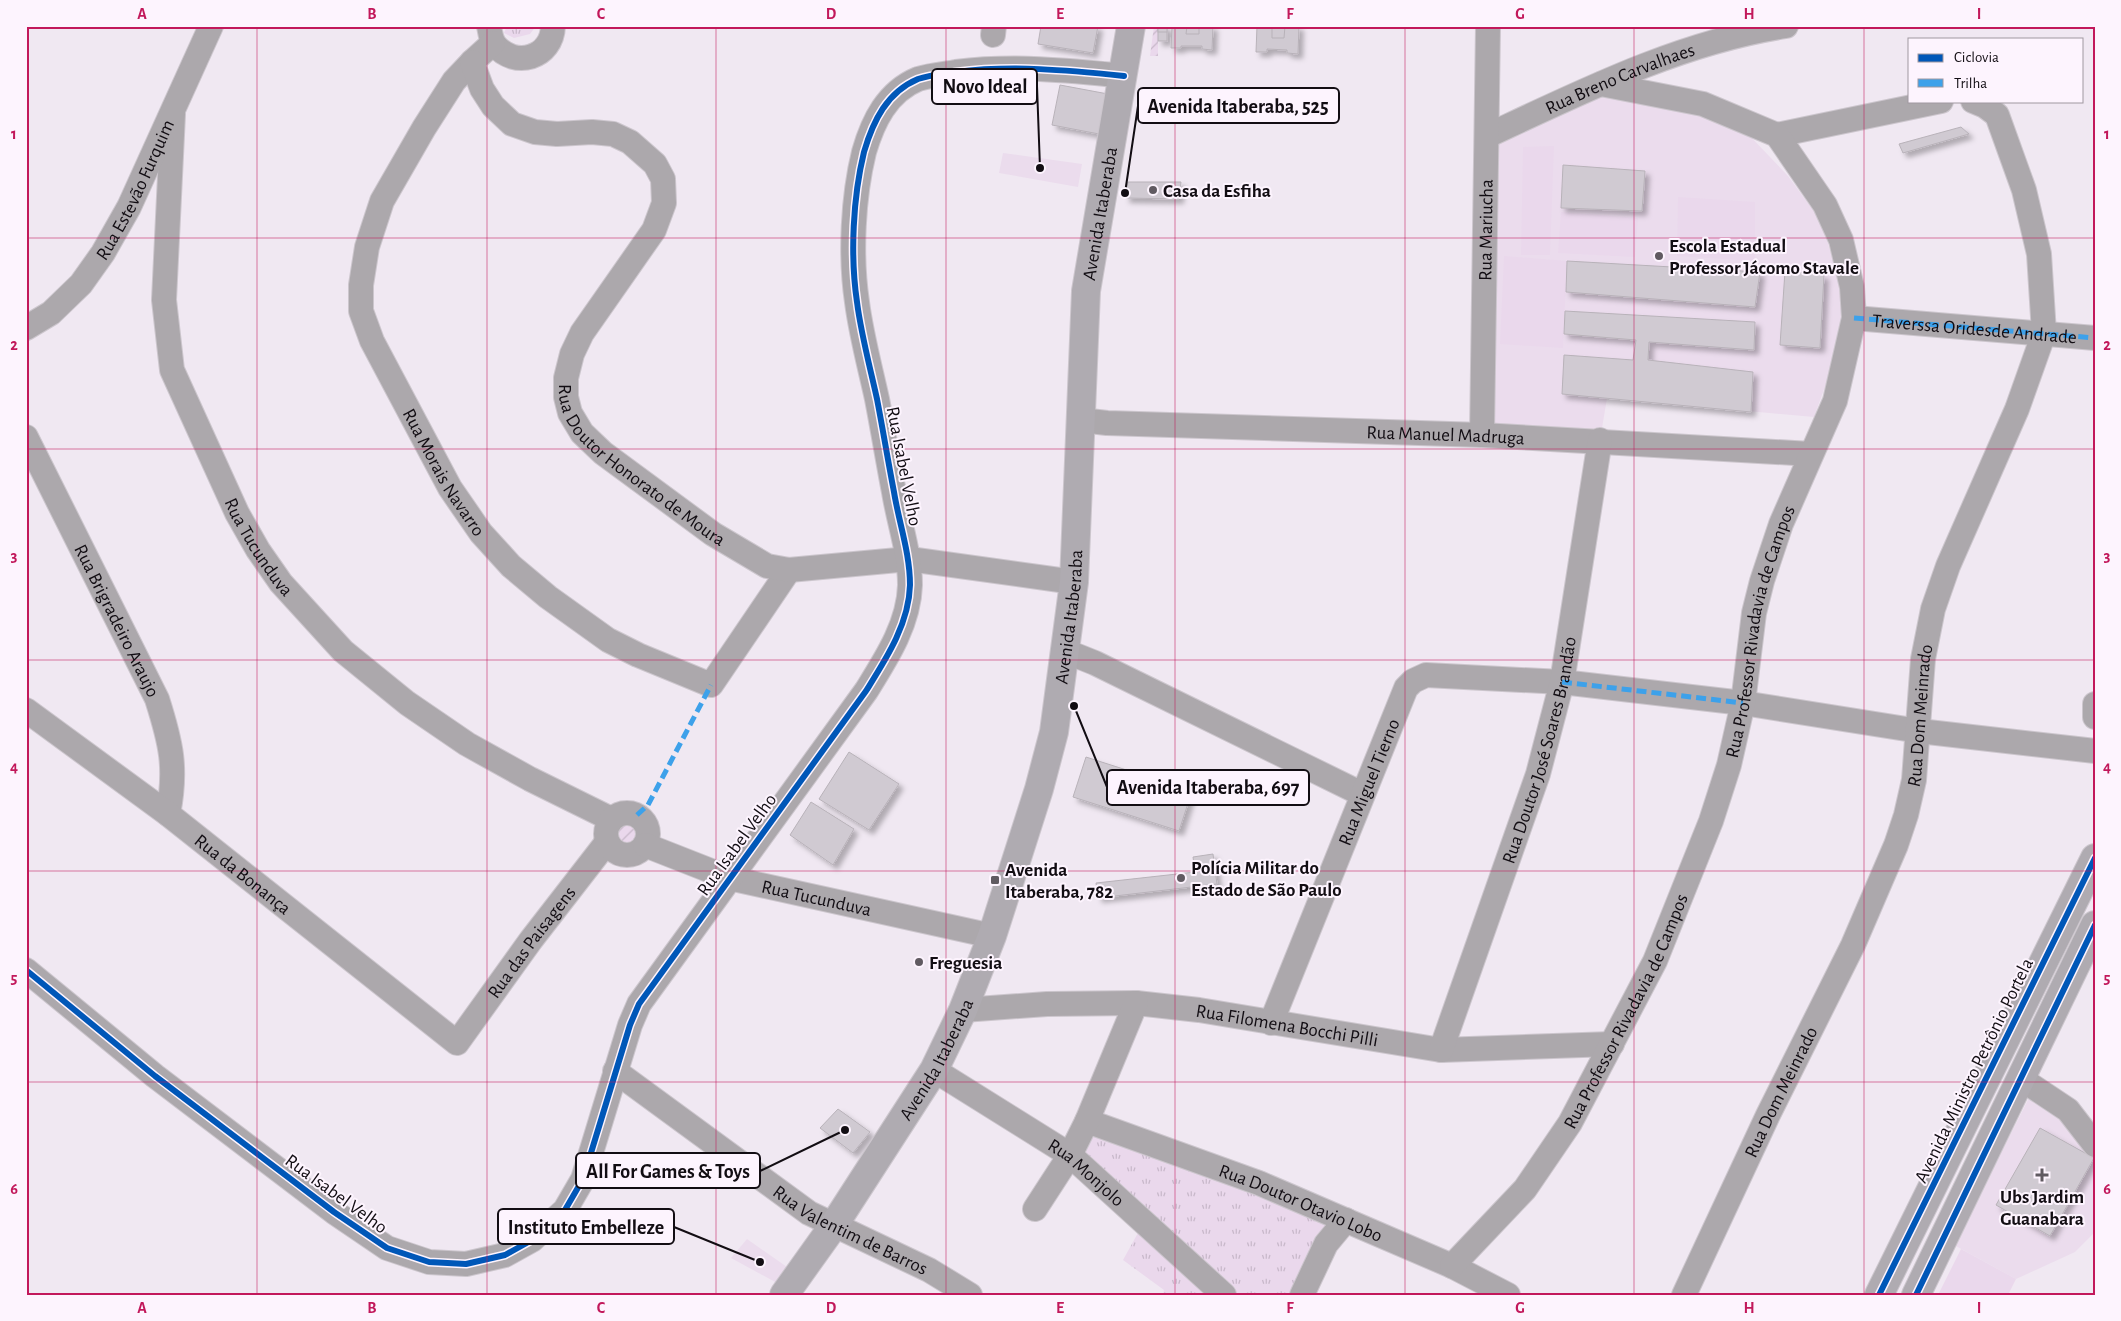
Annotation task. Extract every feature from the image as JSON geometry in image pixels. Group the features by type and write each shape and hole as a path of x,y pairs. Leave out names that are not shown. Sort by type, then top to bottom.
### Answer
{"main road":[{"name":"Avenida Itaberaba","path":"784,1295 834,1225 934,1070 963,1010 992,936 1039,790 1054,732 1074,582 1086,291 1131,26"},
{"name":"Avenida Ministro Petrônio Portela","path":"1879,1295 2095,858"},
{"path":"1916,1295 2095,925"}],"street":[{"name":"Rua Estevão Furquim","path":"26,328 51,313 81,284 103,253 129,207 173,114 211,26"},
{"path":"491,35 507,56 526,59 543,52 553,37 554,26"},
{"name":"Rua Mariucha","path":"1482,435 1488,136 1488,26"},
{"name":"Rua Breno Carvalhaes","path":"1488,136 1601,84 1709,43 1747,32 1786,26"},
{"name":"Rua Morais Navarro","path":"491,35 472,62 454,81 424,128 382,202 367,247 361,285 361,311 372,341 450,488 481,533 511,566 548,598 608,640 638,655 711,685 789,570"},
{"name":"Rua Doutor Honorato de Moura","path":"472,62 493,106 512,124 535,132 613,134 630,142 655,164 663,179 664,203 654,230 599,306 572,354 566,378 566,397 570,413 582,433 603,453 713,534 767,566 789,570 909,559 1074,582"},
{"name":"Rua Isabel Velho","path":"26,970 155,1076 334,1212 388,1248 429,1262 466,1264 505,1255 532,1240 565,1210 583,1179 615,1071 639,1004 866,691 891,652 903,621 910,588 909,559 894,494 857,303 853,259 860,171 869,135 882,107 900,89 919,79 981,69 1062,70 1124,76"},
{"path":"1601,84 1703,104 1777,135 1936,102"},
{"name":"Rua Dom Meinrado","path":"1684,1295 1768,1115 1853,944 1896,845 1914,780 1923,659 1933,609 1948,566 2017,410 2044,333 2039,254 2024,190 1997,115 1985,106 1975,102"},
{"name":"Rua Tucunduva","path":"173,114 164,300 172,370 237,513 258,550 281,583 343,651 406,703 467,744 530,779 611,819"},
{"name":"Rua Professor Rivadavia de Campos","path":"1452,1266 1524,1189 1570,1123 1655,961 1693,870 1729,765 1743,702 1754,613 1762,581 1781,524 1835,402 1854,318 1852,287 1841,240 1826,205 1777,135"},
{"name":"Traverssa Oridesde Andrade","path":"1854,318 2095,338"},
{"name":"Rua Manuel Madruga","path":"1081,420 1108,423 1600,440 1811,454"},
{"name":"Rua Brigradeiro Araujo","path":"26,437 156,699 169,738 174,771 168,814"},
{"name":"Rua Doutor José Soares Brandão","path":"1441,1050 1538,774 1562,682 1600,440"},
{"path":"1065,651 1095,663 1362,794"},
{"name":"Rua Miguel Tierno","path":"1271,1023 1406,688 1413,681 1435,674 1562,682 1743,702 1919,731 2095,752"},
{"path":"2095,704 2095,717"},
{"name":"Rua da Bonança","path":"26,710 168,814 457,1043"},
{"path":"623,813 630,813 642,819 648,832 645,845 634,854 627,855 614,851 607,842 606,832 611,819 623,813"},
{"name":"Rua das Paisagens","path":"457,1043 531,940 607,842"},
{"name":"Rua Tucunduva","path":"645,845 729,878 992,936"},
{"path":"1035,1208 1070,1155 1087,1121 1136,1003"},
{"name":"Rua Filomena Bocchi Pilli","path":"963,1010 1047,1004 1136,1003 1199,1010 1441,1050 1612,1044"},
{"name":"Rua Monjolo","path":"934,1070 1070,1155 1224,1295"},
{"name":"Rua Valentim de Barros","path":"615,1071 809,1213 930,1270 970,1295"},
{"path":"2020,1078 2068,1110 2095,1145"},
{"name":"Rua Doutor Otavio Lobo","path":"1087,1121 1259,1183 1452,1266 1508,1295"},
{"path":"1302,1295 1326,1244 1346,1220"}],"shaded area":[{"name":"Escola Estadual Professor Jácomo Stavale","path":"1588,95 1706,108 1748,134 1788,176 1821,221 1843,292 1839,337 1827,381 1814,417 1607,398 1600,440 1489,440 1485,146"},
{"path":"1003,153 1082,164 1078,187 999,173"},
{"name":"Ubs Jardim Guanabara","path":"2031,1094 2065,1114 2095,1152 2095,1232 2075,1252 2016,1279 1954,1245"},
{"path":"747,1239 787,1267 777,1283 731,1258"}],"green space":[{"path":"507,26 536,26 530,34 514,38 504,33"},
{"path":"1154,26 1158,26 1158,56 1150,56"},
{"path":"1554,146 1550,255 1521,255 1523,147"},
{"path":"1678,197 1755,202 1755,261 1677,256"},
{"path":"1561,212 1638,218 1635,257 1558,253"},
{"path":"1504,256 1567,261 1563,348 1500,344"},
{"path":"627,824 637,828 641,838 637,848 627,852 617,848 613,838 617,828"},
{"path":"1087,1121 1346,1220 1302,1295 1163,1295 1164,1290 1123,1260 1144,1222 1070,1155"},
{"path":"1961,1249 2016,1279 2008,1295 1938,1295"}],"building":[{"path":"1041,26 1098,26 1093,53 1038,44"},
{"path":"1158,26 1167,26 1167,41 1158,41"},
{"path":"1172,26 1213,26 1212,50 1202,49 1202,46 1171,48"},
{"path":"1187,26 1199,26 1199,34 1186,34"},
{"path":"1257,26 1299,26 1298,54 1287,53 1287,50 1267,49 1267,52 1256,52"},
{"path":"1272,26 1285,26 1284,38 1272,38"},
{"path":"1158,28 1167,28 1167,32 1158,32"},
{"path":"1060,85 1108,94 1099,134 1052,125"},
{"path":"1961,127 1969,134 1903,153 1899,144"},
{"path":"1563,165 1645,171 1642,211 1561,208"},
{"name":"Casa da Esfiha","path":"1128,182 1181,182 1179,199 1125,198"},
{"path":"1567,261 1760,272 1755,307 1566,292"},
{"path":"1785,271 1824,275 1820,348 1780,345"},
{"path":"1565,311 1755,322 1754,350 1649,342 1648,360 1753,372 1751,412 1562,394 1564,355 1633,360 1636,340 1564,334"},
{"path":"849,752 899,784 869,830 819,799"},
{"path":"1086,757 1192,791 1179,831 1073,797"},
{"path":"811,802 854,829 833,865 790,835"},
{"name":"Polícia Militar do Estado de São Paulo","path":"1213,854 1217,884 1098,898 1096,883 1195,872 1193,857"},
{"path":"838,1109 870,1132 853,1153 820,1128"},
{"path":"2040,1128 2094,1158 2050,1236 1996,1205"}],"marked path":[{"path":"1854,318 2095,338"},
{"path":"1562,682 1743,703"},
{"path":"637,815 648,805 711,685"}],"cycle path":[{"path":"26,970 155,1076 334,1212 387,1248 429,1262 466,1264 505,1255 532,1240 565,1210 583,1179 630,1025 639,1004 866,691 895,641 906,614 909,599 910,573 861,326 855,284 853,246 857,188 864,152 877,119 898,92 918,79 932,76 998,69 1061,70 1124,76"},
{"path":"1879,1295 2095,858"},
{"path":"1916,1295 2095,925"}],"place":[{"name":"Novo Ideal","path":"1040,168"},
{"name":"Casa da Esfiha","path":"1153,190"},
{"name":"Avenida Itaberaba, 525","path":"1125,193"},
{"name":"Escola Estadual Professor Jácomo Stavale","path":"1659,256"},
{"name":"Avenida Itaberaba, 697","path":"1074,706"},
{"name":"Polícia Militar do Estado de São Paulo","path":"1181,878"},
{"name":"Avenida Itaberaba, 782","path":"995,880"},
{"name":"Freguesia","path":"919,962"},
{"name":"All For Games & Toys","path":"845,1130"},
{"name":"Ubs Jardim Guanabara","path":"2042,1175"},
{"name":"Instituto Embelleze","path":"760,1262"}]}
